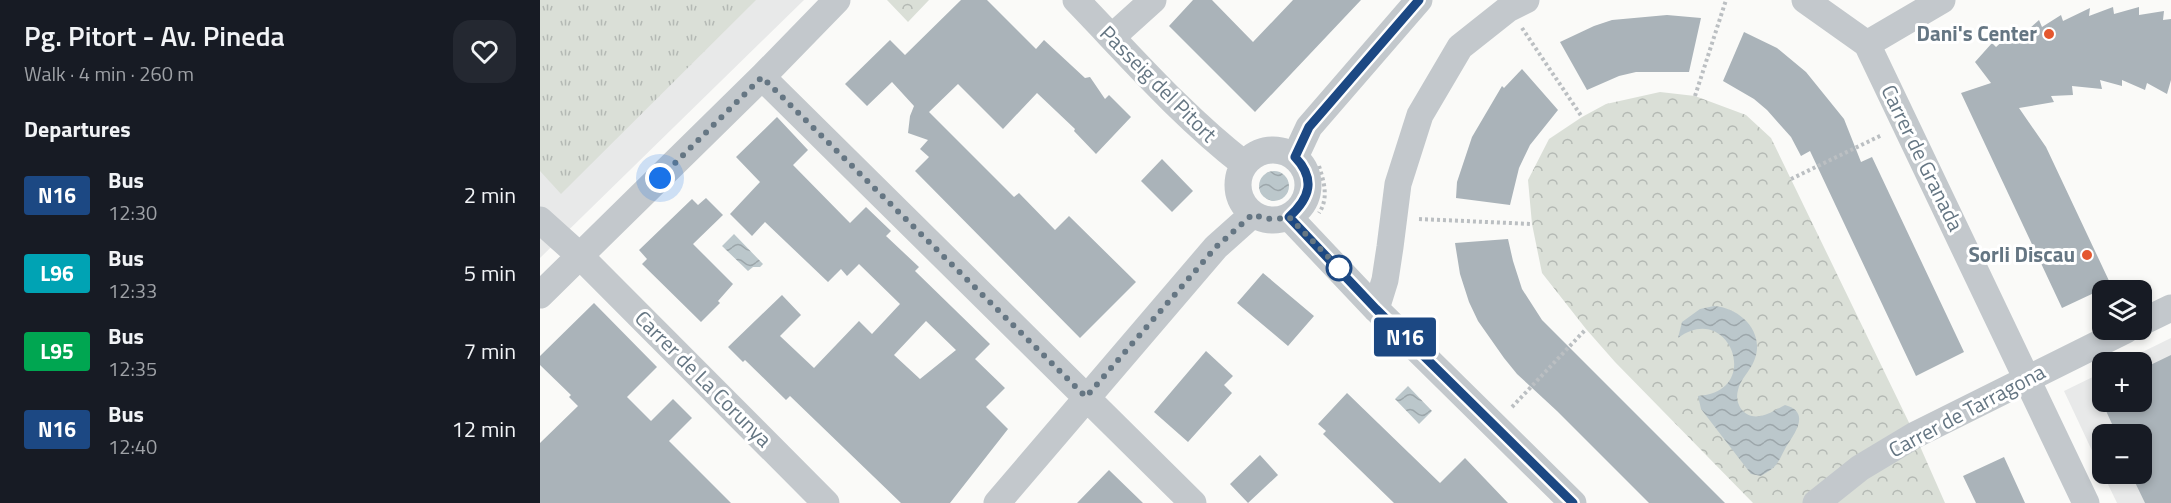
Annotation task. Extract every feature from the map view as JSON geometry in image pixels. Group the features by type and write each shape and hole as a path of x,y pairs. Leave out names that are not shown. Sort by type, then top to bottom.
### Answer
{"street":[{"path":"540,295 837,0"},
{"name":"Passeig del Pitort","path":"1076,0 1214,141 1244,164"},
{"path":"1112,38 1153,0"},
{"path":"1295,157 1309,127 1419,0"},
{"name":"Carrer de Granada","path":"1805,0 1867,44 2086,503"},
{"path":"1867,44 1942,0"},
{"path":"1376,309 1385,280 1398,184 1420,115 1460,47 1517,4"},
{"path":"762,77 1193,503"},
{"path":"1274,149 1295,157 1303,166 1307,177 1308,189 1305,201 1289,217 1274,220 1253,214 1239,196 1237,185 1244,164 1252,156 1262,151 1274,149"},
{"path":"997,503 1216,247 1253,214"},
{"path":"1289,217 1376,309 1573,503"},
{"name":"Carrer de La Corunya","path":"540,219 580,256 826,503"},
{"path":"2152,317 2171,308"},
{"name":"Carrer de Tarragona","path":"1816,503 1860,468 1915,435 2106,340"}],"path":[{"path":"1695,96 1726,0"},
{"path":"1517,4 1582,117"},
{"path":"1791,179 1906,124"},
{"path":"1395,218 1532,224"},
{"path":"1495,425 1586,329"}],"shaded area":[{"path":"540,0 804,0 540,258"},
{"path":"2171,338 2171,503 2117,503 2108,484 2152,484 2152,424 2092,424 2092,451 2064,391 2092,377 2092,412 2152,412 2152,352 2142,352"}],"green space":[{"path":"540,0 756,0 561,194 540,171"},
{"path":"887,0 929,0 908,22"},
{"path":"1660,92 1695,96 1746,115 1771,138 1915,435 1945,503 1753,503 1615,362 1542,273 1532,224 1528,180 1549,139 1606,104"}],"water":[{"path":"1274,171 1280,172 1288,180 1288,192 1280,200 1274,201 1268,200 1260,192 1259,186 1260,180 1268,172"},
{"path":"734,234 763,264 760,267 753,267 748,271 722,246"},
{"path":"1714,306 1742,317 1754,332 1757,341 1754,361 1738,390 1741,409 1749,415 1760,416 1785,405 1793,408 1799,418 1799,423 1779,461 1761,476 1751,474 1701,409 1698,396 1718,391 1730,380 1734,366 1732,351 1724,339 1712,330 1696,329 1678,338 1682,322 1700,309"},
{"path":"1408,386 1432,411 1419,424 1395,399"}],"building":[{"path":"961,0 987,0 1036,49 1044,40 1085,78 1090,77 1105,99 1109,95 1131,117 1096,154 1074,131 1075,129 1037,93 1003,129 958,84 929,112 1014,197 1019,193 1055,230 1069,216 1136,282 1080,338 915,171 929,157 920,149 928,140 908,133 914,106 892,82 867,106 845,84 890,40 905,55"},
{"path":"1193,0 1212,0 1253,42 1293,0 1361,0 1255,112 1169,26"},
{"path":"2113,7 2114,14 2139,7 2139,15 2164,11 2163,20 2171,19 2171,80 2167,94 2147,83 2145,90 2122,80 2122,86 2100,80 2102,89 2072,86 2073,95 2051,96 2054,102 2019,108 2046,147 2109,280 2092,280 2092,294 2062,308 1961,93 1991,83 1975,62 1992,43 1996,47 2015,30 2020,37 2039,20 2042,27 2061,15 2063,21 2090,8 2089,16"},
{"path":"1667,15 1701,18 1689,72 1636,72 1619,76 1587,90 1560,42 1612,20"},
{"path":"1744,32 1777,48 1806,72 1844,119 1861,162 1872,157 1964,352 1916,376 1810,151 1801,156 1791,137 1767,110 1754,99 1723,81"},
{"path":"1522,69 1558,110 1530,145 1519,168 1510,205 1456,198 1457,182 1472,137 1502,86 1504,88"},
{"path":"777,117 808,150 793,165 850,223 866,207 891,231 886,236 919,267 915,271 990,344 975,359 1005,388 986,407 1008,429 950,503 901,503 790,396 786,400 745,360 743,362 728,347 782,295 801,315 780,336 814,368 859,321 872,334 900,304 859,264 847,276 841,269 828,282 765,222 752,236 730,214 760,182 736,157","holes":["926,321 956,350 920,379 894,355"]},
{"path":"1162,159 1193,191 1172,212 1141,181"},
{"path":"706,198 723,215 693,244 733,284 718,301 720,303 701,322 642,264 647,259 639,250 692,199 698,205"},
{"path":"1508,239 1522,289 1542,320 1725,503 1649,503 1517,374 1478,321 1469,302 1460,274 1455,243"},
{"path":"1263,273 1314,316 1288,346 1237,303"},
{"path":"594,303 657,367 627,397 651,421 673,399 692,418 669,441 731,503 540,503 540,443 578,406 569,397 571,395 540,365 540,356"},
{"path":"1206,351 1233,376 1224,385 1232,393 1188,442 1154,412"},
{"path":"2171,355 2171,503 2145,503 2136,484 2152,484 2152,424 2112,424 2107,412 2152,412 2152,364"},
{"path":"1347,393 1440,483 1465,458 1508,503 1394,503 1323,434 1326,431 1318,424"},
{"path":"1260,455 1278,475 1248,503 1230,484"},
{"path":"2004,457 2025,503 1976,503 1963,476"},
{"path":"1109,470 1143,503 1077,503"}],"bus line":[{"name":"N16","path":"1419,0 1309,127 1295,157 1303,166 1308,189 1305,201 1289,217 1376,309 1573,503"}],"place":[{"name":"Dani's Center","path":"2049,34"},
{"name":"Sorli Discau","path":"2087,255"}],"route":[{"path":"660,178 762,77 1086,397 1216,247 1253,214 1274,220 1289,217 1339,268"}]}
